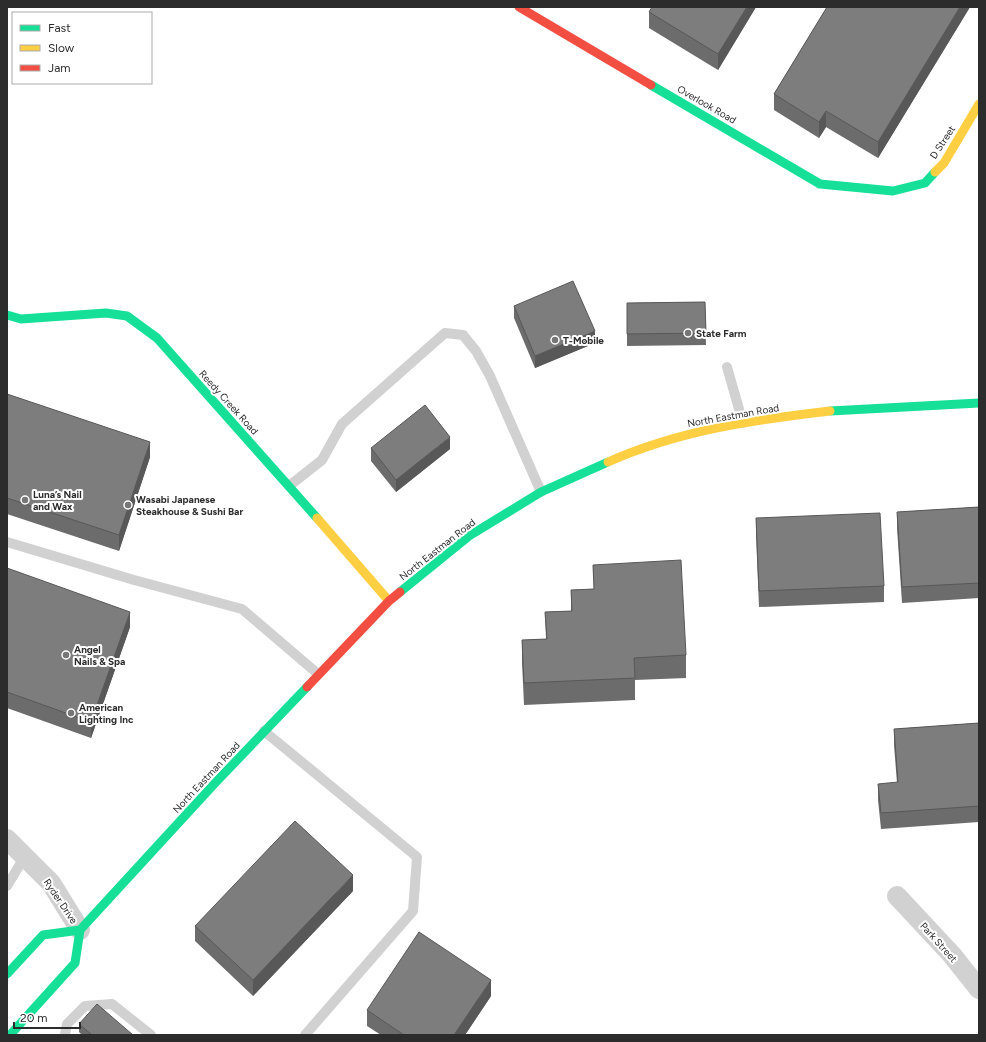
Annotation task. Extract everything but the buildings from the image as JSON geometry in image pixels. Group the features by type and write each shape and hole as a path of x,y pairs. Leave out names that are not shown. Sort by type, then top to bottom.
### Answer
{"main road":[{"name":"Overlook Road","path":"519,7 820,184 858,189 893,191"},
{"name":"D Street","path":"893,191 925,183 944,163 979,104"},
{"name":"Reedy Creek Road","path":"7,315 21,319 106,313 127,316 157,338 389,601"},
{"name":"North Eastman Road","path":"80,930 264,731 389,601 469,536 541,492 637,450 700,430 743,422 838,410 979,403"},
{"path":"7,974 43,935 80,930 75,963 10,1035"}],"street":[{"name":"Ryder Drive","path":"7,839 51,883 80,930"},
{"name":"Park Street","path":"897,896 952,955 979,989"}],"lane":[{"path":"289,486 322,460 342,424 446,333 463,335 476,351 490,376 541,492"},
{"path":"727,367 743,422"},
{"path":"7,542 134,580 242,609 318,674"},
{"path":"264,731 417,857 413,911 305,1035"},
{"path":"7,886 25,856"},
{"path":"65,1035 67,1024 85,1006 112,1004 151,1035"}],"traffic: fast":[{"path":"651,85 820,184 893,191 925,183 935,172"},
{"path":"7,315 21,319 106,313 127,316 157,338 317,518"},
{"path":"830,411 979,403"},
{"path":"400,592 469,536 541,492 608,462"},
{"path":"10,1035 75,963 80,930 216,782 307,687"},
{"path":"7,974 43,935 80,930"}],"traffic: slow":[{"path":"935,172 944,163 979,104"},
{"path":"608,462 635,451 690,434 773,418 830,411"},
{"path":"317,518 389,601"}],"traffic: jam":[{"path":"519,7 651,85"},
{"path":"307,687 389,601 400,592"}],"place":[{"name":"State Farm","path":"688,333"},
{"name":"T-Mobile","path":"555,340"},
{"name":"Luna’s Nail and Wax","path":"25,500"},
{"name":"Wasabi Japanese Steakhouse & Sushi Bar","path":"128,505"},
{"name":"Angel Nails & Spa","path":"66,655"},
{"name":"American Lighting Inc","path":"71,713"}]}
